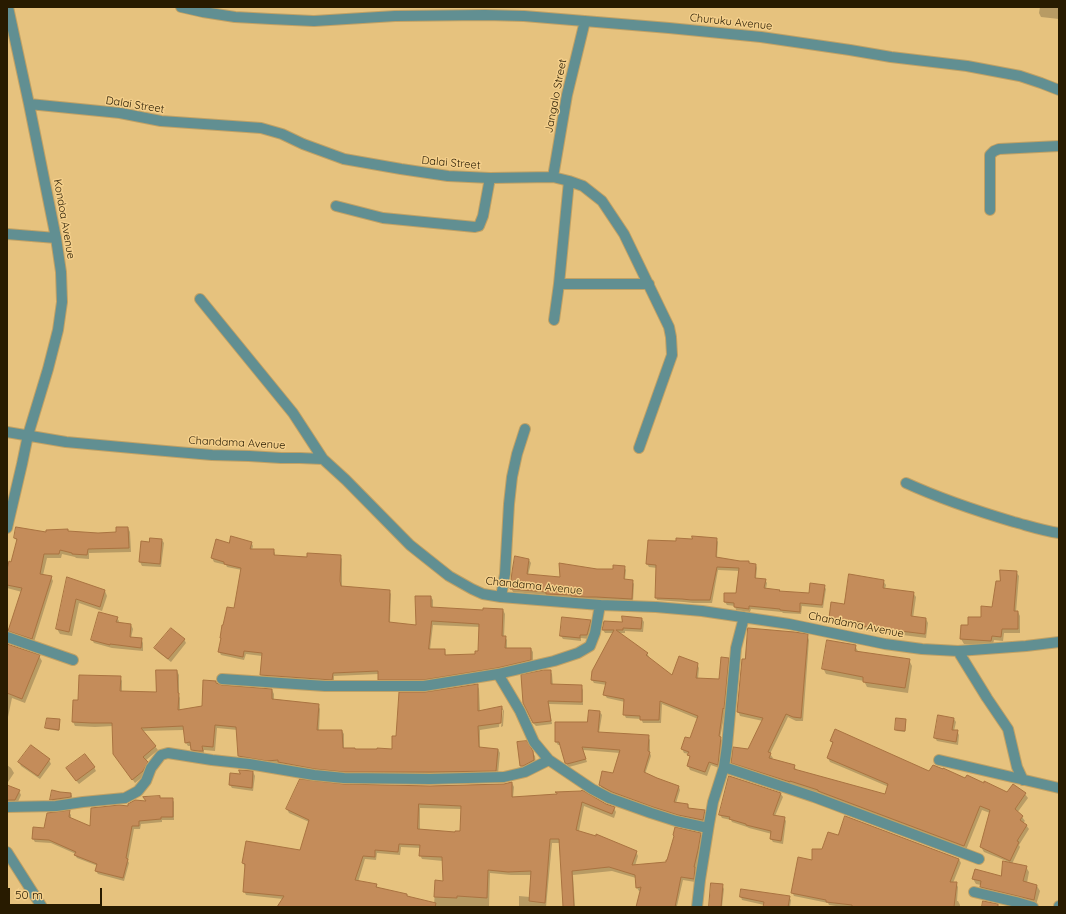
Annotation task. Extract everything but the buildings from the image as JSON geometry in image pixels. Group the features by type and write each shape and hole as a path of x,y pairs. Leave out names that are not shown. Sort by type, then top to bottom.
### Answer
{"street":[{"name":"Kondoa Avenue","path":"7,528 28,435 58,330 62,302 61,272 56,238 8,7"},
{"name":"Churuku Avenue","path":"181,7 234,17 314,21 395,16 485,15 524,16 670,28 761,37 982,69 1020,76 1041,82 1059,90"},
{"name":"Jangalo Street","path":"553,177 566,95 585,21"},
{"name":"Dalai Street","path":"29,104 120,113 161,121 261,128 282,134 303,144 344,159 448,176 490,178 553,177 569,180 584,186 602,201 624,234 669,327 671,336 672,354 639,448"},
{"path":"990,210 990,155 994,151 999,149 1059,146"},
{"path":"336,206 383,218 475,227 479,226 483,216 490,178"},
{"path":"554,320 569,180"},
{"path":"7,234 56,238"},
{"path":"559,284 649,284"},
{"path":"200,299 293,413 323,459"},
{"path":"501,597 505,574 512,477 525,429"},
{"name":"Chandama Avenue","path":"7,432 66,442 147,450 212,455 323,459 346,480 410,545 430,562 449,576 483,594 501,597 600,605 656,607 702,611 789,624 885,644 922,649 958,651 1059,642"},
{"path":"906,483 936,496 996,517 1049,532 1059,533"},
{"path":"222,679 325,686 424,686 498,674 578,654 590,646 595,633 600,605"},
{"path":"697,907 713,802 724,767 730,723 736,648 744,617"},
{"path":"7,637 74,660"},
{"path":"958,651 1008,729 1017,767 1024,780"},
{"path":"498,674 520,711 534,742 549,760 592,789 609,798 676,821 708,828"},
{"path":"7,807 56,806 125,798 138,791 146,781 160,755 168,753 250,764 314,775 344,778 504,778 525,772 549,760"},
{"path":"939,760 1059,788"},
{"path":"724,767 814,797 979,859"},
{"path":"7,852 42,907"},
{"path":"974,892 1033,907"}]}
